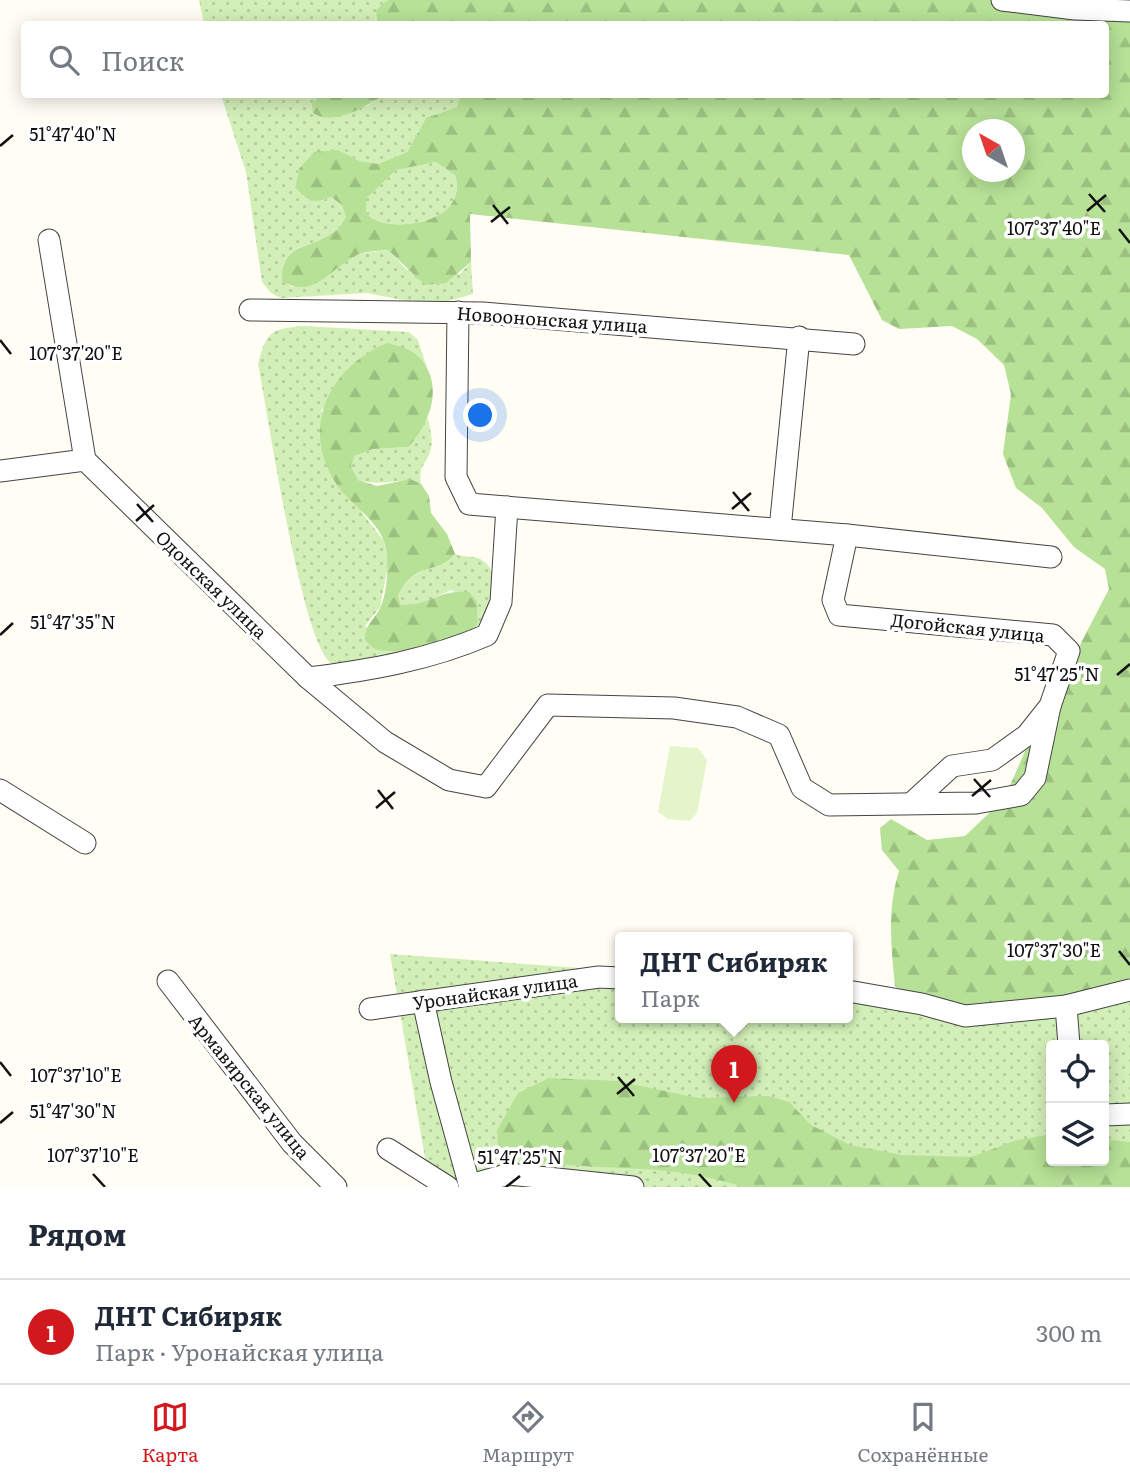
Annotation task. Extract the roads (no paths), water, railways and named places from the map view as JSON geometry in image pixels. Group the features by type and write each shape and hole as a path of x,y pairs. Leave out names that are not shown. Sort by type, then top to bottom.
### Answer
{"street":[{"path":"1002,0 1075,9 1130,11"},
{"path":"0,471 85,460 49,240"},
{"name":"Новоононская улица","path":"250,310 458,313 854,344"},
{"path":"458,313 456,477 469,504 847,535 1051,557"},
{"path":"780,529 799,338"},
{"name":"Одонская улица","path":"85,460 308,678 384,742 449,780 486,787 548,705 674,708 737,718 779,735 802,788 829,805 914,801"},
{"path":"308,678 400,664 444,653 487,635 501,602 507,507"},
{"name":"Догойская улица","path":"847,535 833,600 839,615 1053,635 1069,651 1050,706 1027,735 992,760 952,766 914,801"},
{"path":"914,801 976,803 1021,795 1035,778 1050,706"},
{"path":"0,790 85,843"},
{"name":"Уронайская улица","path":"370,1009 598,977 615,978"},
{"name":"Армавирская улица","path":"167,981 292,1143 336,1187"},
{"path":"853,992 899,999 965,1016 1066,1006 1130,990"},
{"path":"423,1001 441,1082 470,1186 509,1174 633,1187"},
{"path":"1066,1006 1069,1040"},
{"path":"1109,1115 1130,1114"},
{"path":"388,1149 448,1187"}],"place":[{"name":"ДНТ Сибиряк","path":"734,1103"}]}
